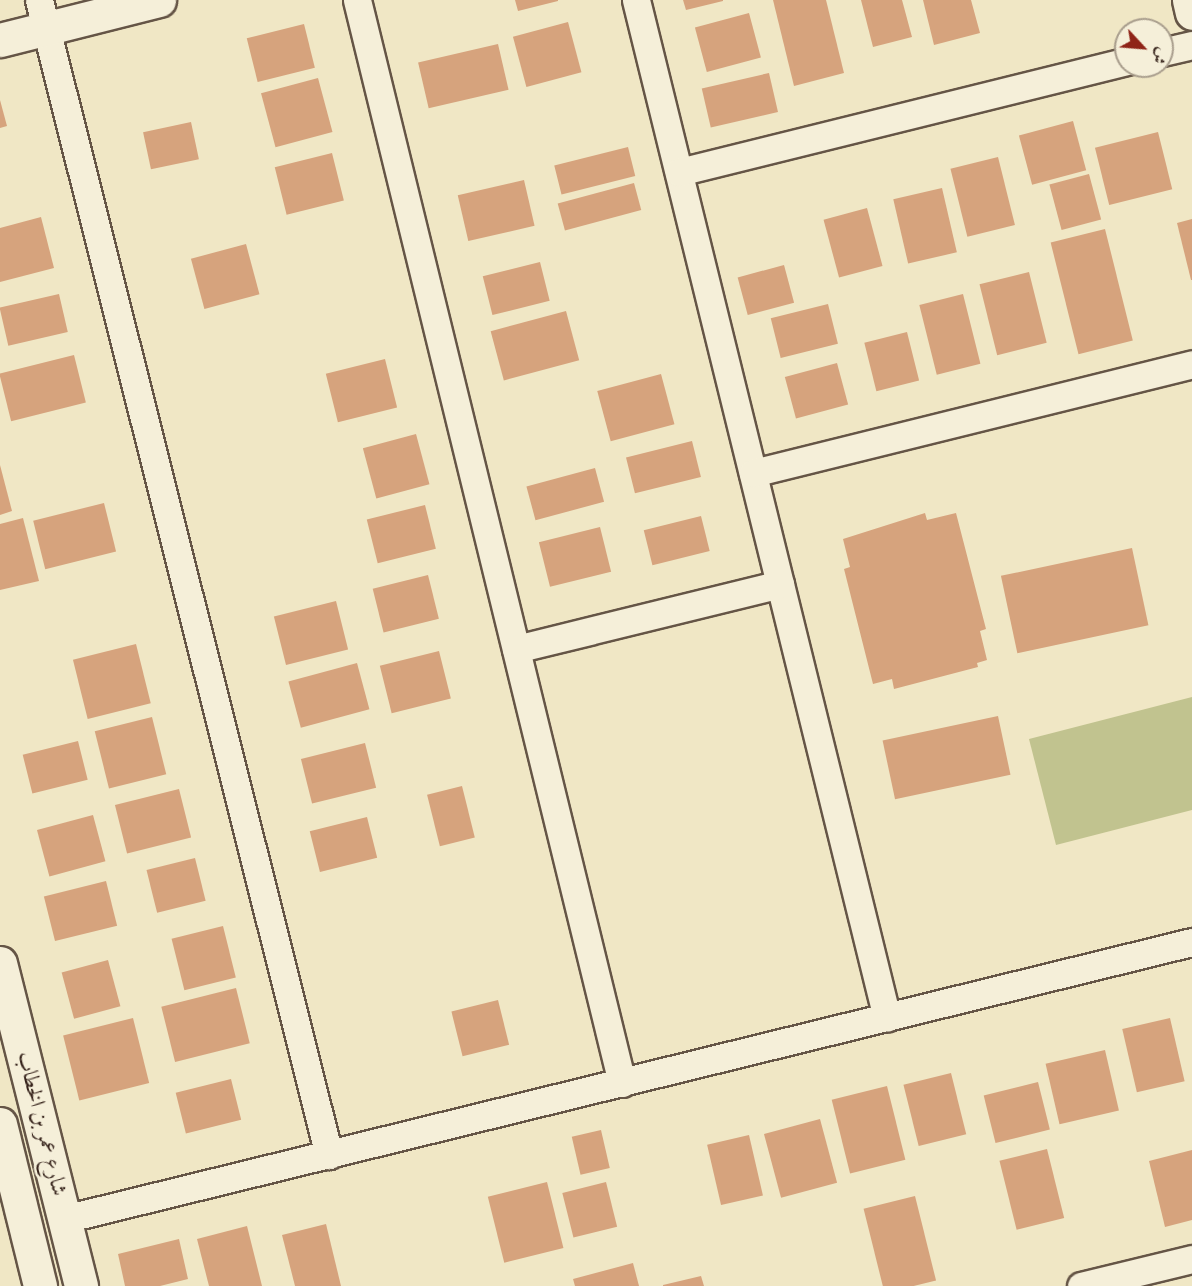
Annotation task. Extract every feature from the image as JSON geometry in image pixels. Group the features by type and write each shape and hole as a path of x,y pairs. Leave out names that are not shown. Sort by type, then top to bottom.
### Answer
{"street":[{"path":"0,40 43,14 159,0"},
{"path":"357,0 622,1083"},
{"path":"636,0 887,1018"},
{"path":"1189,0 1192,13"},
{"path":"43,14 329,1155"},
{"path":"1174,49 1192,45"},
{"path":"679,172 1114,64"},
{"path":"753,473 1192,364"},
{"path":"516,649 780,584"},
{"path":"64,1219 1192,942"},
{"name":"شارع عمر بن الخطاب","path":"0,963 81,1286"},
{"name":"شارع عمر بن الخطاب","path":"0,1124 8,1190 40,1286"},
{"path":"1081,1286 1192,1259"}],"green space":[{"path":"1192,697 1192,810 1056,845 1029,739"}],"building":[{"path":"515,0 558,0 558,1 518,11"},
{"path":"683,0 723,0 723,1 686,10"},
{"path":"773,0 826,0 844,73 794,86"},
{"path":"861,0 902,0 912,37 873,47"},
{"path":"923,0 971,0 980,33 934,45"},
{"path":"749,13 761,57 707,72 695,27"},
{"path":"568,22 581,72 526,87 513,37"},
{"path":"304,24 315,68 258,82 247,38"},
{"path":"498,44 509,90 429,108 418,62"},
{"path":"769,73 778,112 711,127 702,89"},
{"path":"318,78 332,132 276,147 261,93"},
{"path":"0,100 7,126 0,128"},
{"path":"1073,121 1086,170 1032,185 1019,135"},
{"path":"191,122 199,159 151,169 143,132"},
{"path":"1158,132 1172,189 1109,205 1095,148"},
{"path":"628,147 635,176 562,194 554,165"},
{"path":"332,153 344,201 287,215 275,167"},
{"path":"998,157 1015,225 967,237 950,169"},
{"path":"1089,174 1101,219 1062,230 1049,185"},
{"path":"524,180 535,226 468,241 458,195"},
{"path":"634,183 641,210 565,230 558,203"},
{"path":"942,188 957,252 908,264 893,199"},
{"path":"867,208 883,266 839,278 824,220"},
{"path":"41,217 54,268 0,282 0,228"},
{"path":"1192,219 1192,280 1191,280 1177,223"},
{"path":"1105,229 1133,341 1078,354 1051,243"},
{"path":"246,244 259,294 204,309 191,259"},
{"path":"540,262 550,301 492,315 483,276"},
{"path":"784,265 794,303 748,315 738,277"},
{"path":"1029,272 1047,343 997,355 980,284"},
{"path":"59,294 68,332 8,346 0,308"},
{"path":"963,294 980,364 937,375 919,305"},
{"path":"828,304 838,344 781,358 771,318"},
{"path":"566,311 579,360 504,380 491,331"},
{"path":"907,332 919,381 876,391 864,343"},
{"path":"74,355 86,403 11,421 0,373"},
{"path":"385,359 397,408 338,422 326,374"},
{"path":"837,363 848,405 796,419 785,377"},
{"path":"661,374 674,424 611,441 597,391"},
{"path":"416,434 429,484 376,498 363,448"},
{"path":"692,441 701,477 635,493 626,457"},
{"path":"0,465 12,511 0,515"},
{"path":"595,468 604,502 535,520 526,486"},
{"path":"104,503 116,552 45,569 33,521"},
{"path":"425,505 436,549 378,563 367,520"},
{"path":"925,513 927,520 956,513 986,629 980,631 987,660 977,663 978,667 894,689 892,679 873,684 844,569 850,567 843,539"},
{"path":"701,516 710,551 652,565 644,530"},
{"path":"23,518 39,581 0,590 0,524"},
{"path":"600,527 611,572 550,587 539,542"},
{"path":"1132,548 1148,625 1017,653 1001,576"},
{"path":"428,575 439,619 384,632 373,589"},
{"path":"336,601 348,650 286,665 274,616"},
{"path":"136,644 151,703 88,719 73,660"},
{"path":"439,651 451,699 392,713 380,666"},
{"path":"357,663 369,709 301,728 288,681"},
{"path":"998,716 1010,775 895,799 883,741"},
{"path":"152,717 166,774 109,789 95,731"},
{"path":"78,741 88,780 32,794 23,755"},
{"path":"365,743 376,788 312,804 301,759"},
{"path":"462,786 475,837 440,846 427,795"},
{"path":"179,789 191,838 127,853 115,805"},
{"path":"93,815 105,861 49,876 37,830"},
{"path":"367,817 377,858 320,872 310,831"},
{"path":"195,858 206,901 157,913 146,870"},
{"path":"106,881 117,926 55,941 44,896"},
{"path":"223,926 236,977 184,990 172,939"},
{"path":"108,960 120,1006 74,1019 62,972"},
{"path":"236,988 250,1043 175,1062 161,1007"},
{"path":"498,1000 509,1045 463,1056 451,1012"},
{"path":"133,1018 149,1083 79,1100 63,1035"},
{"path":"1170,1018 1185,1081 1137,1092 1122,1029"},
{"path":"1105,1050 1119,1110 1060,1124 1046,1064"},
{"path":"951,1073 966,1134 919,1146 903,1085"},
{"path":"231,1079 241,1120 186,1134 176,1093"},
{"path":"1038,1082 1050,1130 996,1143 984,1096"},
{"path":"887,1086 905,1160 850,1174 832,1100"},
{"path":"820,1119 837,1183 781,1198 764,1134"},
{"path":"601,1130 610,1168 581,1175 572,1137"},
{"path":"749,1135 763,1195 721,1205 707,1145"},
{"path":"1047,1149 1064,1218 1017,1230 999,1161"},
{"path":"1192,1150 1192,1220 1165,1227 1149,1161"},
{"path":"547,1182 563,1248 504,1263 488,1197"},
{"path":"606,1182 617,1227 573,1238 562,1193"},
{"path":"915,1196 936,1280 914,1286 883,1286 864,1209"},
{"path":"326,1224 341,1286 295,1286 282,1235"},
{"path":"247,1226 262,1286 209,1286 197,1239"},
{"path":"179,1239 188,1279 160,1286 125,1286 118,1254"},
{"path":"633,1263 639,1286 575,1286 573,1279"},
{"path":"701,1276 704,1286 663,1286 663,1285"}]}
